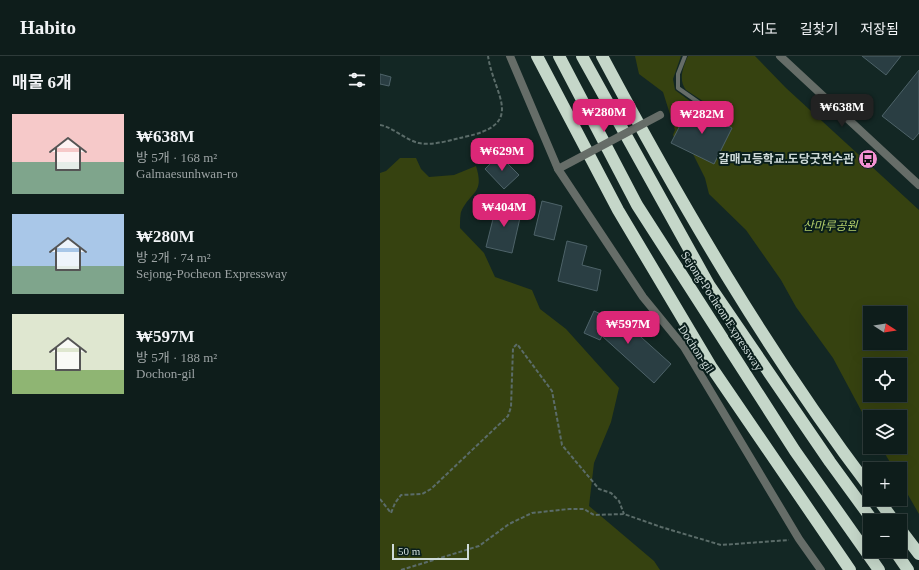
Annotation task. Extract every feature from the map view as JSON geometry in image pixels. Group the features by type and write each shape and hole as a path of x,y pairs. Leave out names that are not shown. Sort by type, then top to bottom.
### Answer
{"highway":[{"path":"537,56 618,210 712,368 850,570"},
{"name":"Sejong-Pocheon Expressway","path":"559,56 637,205 795,451 879,570"},
{"name":"Sejong-Pocheon Expressway","path":"582,56 709,285 868,514"},
{"path":"602,56 646,139 715,259 832,437 863,479"},
{"path":"907,538 919,554"},
{"path":"899,558 908,570"}],"street":[{"name":"Dochon-gil","path":"510,56 558,169 643,297 684,347 798,537 821,570"},
{"path":"780,56 919,185"},
{"path":"558,169 660,115"}],"lane":[{"path":"685,56 678,74 678,88 721,118"}],"path":[{"path":"380,126 408,140 420,144 435,143 481,134 499,120 502,114 502,105 488,56"},
{"path":"380,499 391,513 395,503 401,496 422,494 431,489 508,416 510,407 513,348 517,344 552,391 562,445 599,489 611,493 619,501 624,514"},
{"path":"401,570 479,546 509,524 532,513 584,508 594,515 624,514 661,527 722,545 788,540 798,537"}],"green space":[{"name":"산마루공원","path":"635,56 681,56 673,79 675,90 717,121 724,115 686,90 682,82 682,73 688,56 755,56 786,88 919,210 919,514 907,493 907,462 890,462 885,454 907,454 907,410 863,410 863,414 833,358 796,307 781,280 746,230 709,194 705,178 692,152 677,144 673,135 675,130 663,92 639,74"},
{"path":"400,158 416,158 421,169 429,177 454,175 476,166 479,182 478,188 461,212 460,228 484,253 495,277 532,290 540,309 566,329 619,388 611,422 594,463 589,506 654,561 660,570 380,570 380,173 386,171"}],"building":[{"path":"862,56 901,56 886,75"},
{"path":"919,70 919,133 913,140 882,116"},
{"path":"380,74 391,77 389,86 380,84"},
{"path":"690,106 732,128 714,164 671,143"},
{"path":"499,155 519,175 504,189 485,169"},
{"path":"542,201 562,206 554,240 534,235"},
{"path":"497,203 522,209 512,253 486,247"},
{"path":"567,241 587,246 582,265 601,270 597,291 558,281"},
{"path":"594,311 620,322 622,320 671,364 654,383 602,336 600,340 584,333"}],"place":[{"name":"갈매고등학교.도당굿전수관","path":"868,159"}]}
